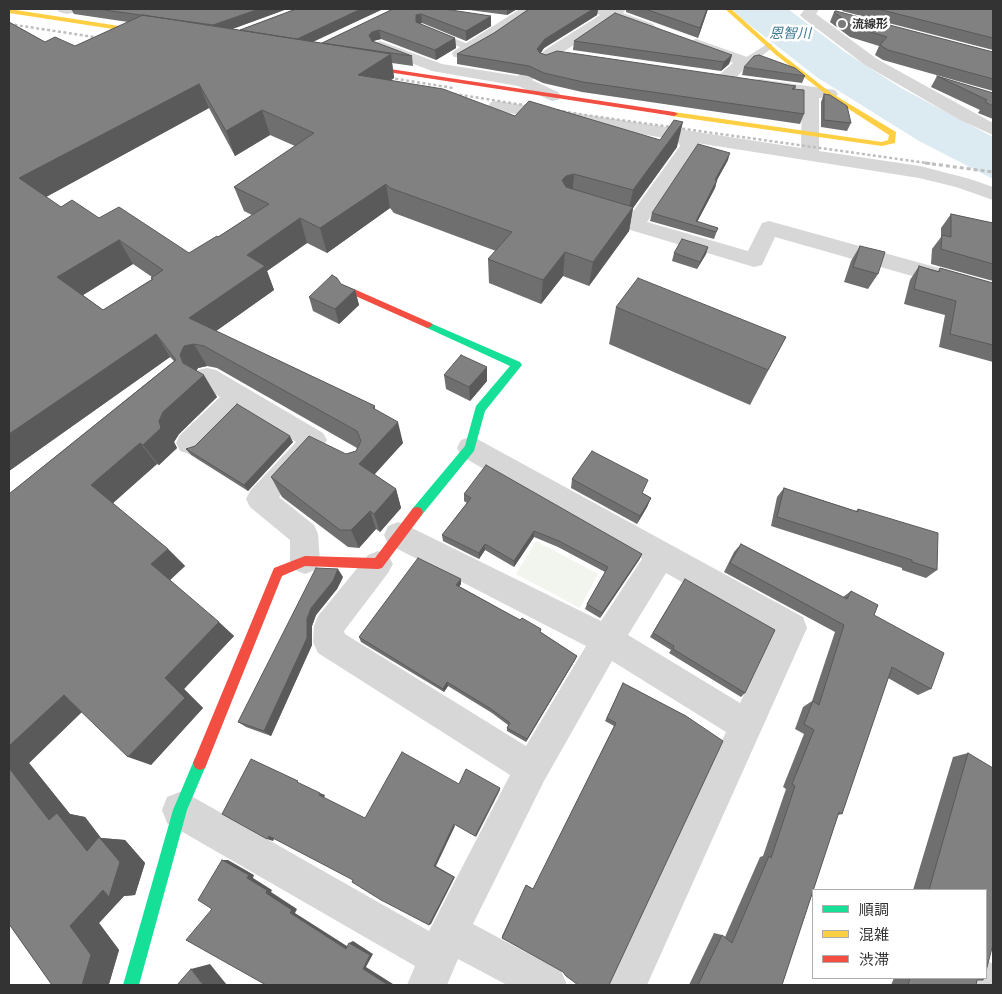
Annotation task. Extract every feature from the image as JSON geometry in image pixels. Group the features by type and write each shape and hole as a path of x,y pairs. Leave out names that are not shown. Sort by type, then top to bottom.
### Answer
{"street":[{"path":"64,9 71,9"},
{"path":"421,76 438,68 529,9"},
{"path":"346,64 421,76 515,86 534,86 552,96 810,132 882,144 892,141 893,134 830,94 770,46 728,9"},
{"path":"836,16 812,9 808,15 871,62 993,130"},
{"path":"515,86 551,53 610,10 665,32"},
{"path":"9,11 167,35"},
{"path":"491,19 508,22"},
{"path":"847,44 862,32"},
{"path":"682,39 744,61 725,79"},
{"path":"380,46 438,68 515,86"},
{"path":"551,53 580,57"},
{"path":"871,62 942,83"},
{"path":"705,76 830,94"},
{"path":"810,154 811,92"},
{"path":"497,106 920,172 963,183 993,194"},
{"path":"634,225 689,146 684,135"},
{"path":"571,206 754,260 769,228 993,291"},
{"path":"354,292 517,365 480,409 470,448 398,535 378,564 329,626 329,642 532,769"},
{"path":"207,377 337,453"},
{"path":"189,443 238,395"},
{"path":"305,561 304,534 260,499 314,440"},
{"path":"470,448 792,628 627,985"},
{"path":"398,535 607,640 747,726"},
{"path":"438,958 532,769 607,640 661,554"},
{"path":"131,985 180,810 278,572 305,561 378,564"},
{"path":"180,810 438,958 547,985"}],"lane":[{"path":"429,31 470,48"},
{"path":"744,61 752,60 770,46"}],"shaded area":[{"path":"536,541 598,574 580,608 516,574"}],"water":[{"name":"恩智川","path":"732,9 788,9 845,52 901,88 993,137 993,179 919,141 818,78 742,19"}],"building":[{"path":"97,9 259,9 213,25"},
{"path":"296,9 361,9 297,39 240,30"},
{"path":"393,9 444,9 491,16 466,31 421,14 416,15 416,22 455,38 435,50 379,30 369,35 372,41 412,56 322,43"},
{"path":"529,9 593,9 545,39 537,49 540,53 546,55 557,51 796,86 792,89 804,90 804,114 583,82 544,73 529,66 457,54 494,33"},
{"path":"645,9 707,9 700,28"},
{"path":"878,9 993,9 993,38"},
{"path":"834,12 993,52 993,79 888,50 880,45 887,37 854,27"},
{"path":"615,13 732,55 724,62 574,41"},
{"path":"143,15 391,54 358,75 443,89 515,116 529,101 660,140 674,120 683,122 633,190 574,174 566,176 562,180 566,187 633,207 593,262 565,252 543,280 488,259 512,232 390,188 386,184 320,228 300,218 247,255 265,266 189,318 375,406 373,408 398,422 359,464 396,489 374,514 370,511 351,530 340,530 271,477 309,436 346,454 356,451 361,441 357,431 204,346 194,344 184,346 180,355 183,363 204,375 163,412 159,421 161,428 143,445 140,443 91,485 168,549 151,564 219,622 165,678 185,698 128,757 64,695 9,746 9,494 176,360 156,334 9,434 9,22 45,42 55,37 75,46","holes":["199,84 226,131 262,110 314,133 234,187 269,204 218,237 189,253 119,207 99,218 72,200 61,207 19,178","119,240 163,270 151,278 153,279 103,310 57,277"]},
{"path":"759,55 795,68 805,76 744,67 754,56"},
{"path":"937,76 993,93 993,106 985,102 987,100"},
{"path":"824,94 830,95 847,106 851,123 824,120"},
{"path":"698,144 730,153 696,221 718,228 716,232 652,213"},
{"path":"951,214 993,223 993,264 941,249 942,235 951,237"},
{"path":"682,239 708,247 700,262 674,253"},
{"path":"860,246 885,252 878,274 853,267"},
{"path":"919,266 939,272 940,268 993,283 993,345 950,334 956,301 914,289"},
{"path":"332,275 341,284 355,290 335,309 309,297"},
{"path":"638,278 786,337 768,370 616,307"},
{"path":"461,355 487,367 469,387 444,375"},
{"path":"237,404 290,436 244,485 186,449 195,446"},
{"path":"592,451 648,480 642,493 651,498 640,516 572,479"},
{"path":"486,465 642,554 602,613 587,604 608,567 559,541 534,531 514,561 485,544 479,553 442,535 471,498 464,494"},
{"path":"784,488 858,512 858,509 938,533 937,570 912,562 912,560 777,517"},
{"path":"741,544 847,599 851,591 878,605 874,615 944,653 931,689 892,667 842,814 839,812 814,889 812,889 782,985 698,985 722,935 732,943 769,856 771,858 795,786 792,784 814,730 804,724 813,701 819,705 844,625 730,563"},
{"path":"418,558 461,579 456,585 520,620 522,618 541,629 540,632 577,656 527,739 507,728 510,723 491,709 447,682 443,689 359,637"},
{"path":"316,568 338,569 333,581 311,608 307,618 307,638 264,731 238,722"},
{"path":"685,579 775,630 745,693 673,649 674,646 653,633"},
{"path":"623,683 686,716 723,741 609,985 578,985 563,972 502,938 526,885 533,889 616,723 607,718"},
{"path":"402,752 459,784 466,769 500,788 475,836 454,824 434,866 454,877 429,925 381,900 352,882 353,880 269,836 267,839 222,814 251,759 298,781 320,793 319,795 365,818"},
{"path":"968,753 993,768 993,944 987,967 987,889 929,889"},
{"path":"9,768 49,820 57,813 87,851 99,837 120,862 109,897 103,890 70,926 91,955 82,985 52,985 9,924"},
{"path":"222,860 249,875 247,878 267,890 266,893 292,910 290,913 346,949 349,943 370,955 363,969 388,985 266,985 186,940 212,909 198,900"},
{"path":"191,969 203,985 177,985"},
{"path":"910,979 984,979 977,980 976,985 908,985"}],"railway":[{"path":"9,24 107,39"},
{"path":"379,76 453,88"},
{"path":"443,92 585,115 934,164"},
{"path":"925,163 993,172"}],"traffic: fast":[{"path":"417,512 470,448 480,409 517,365 428,325"},
{"path":"131,985 180,810 200,763"}],"traffic: slow":[{"path":"674,114 882,144 892,141 893,134 829,94 778,54 728,9"},
{"path":"9,11 152,33"}],"traffic: jam":[{"path":"357,66 674,114"},
{"path":"354,292 428,325"},
{"path":"200,763 278,572 305,561 378,564 417,512"}],"place":[{"name":"流線形","path":"842,24"}]}
